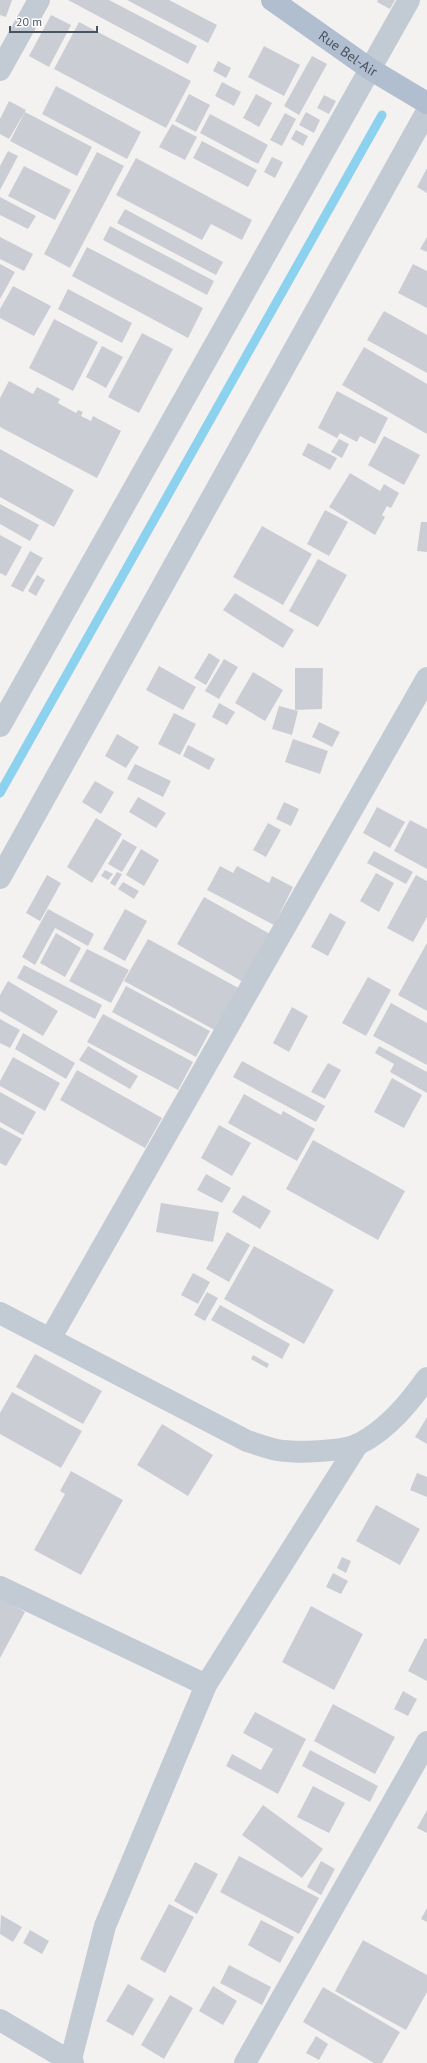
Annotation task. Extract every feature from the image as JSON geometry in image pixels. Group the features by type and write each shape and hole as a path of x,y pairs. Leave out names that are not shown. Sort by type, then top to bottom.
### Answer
{"main road":[{"name":"Rue Bel-Air","path":"272,0 370,69 427,103"}],"street":[{"path":"0,70 39,0"},
{"path":"0,726 409,0"},
{"path":"0,878 427,111"},
{"path":"50,1340 427,678"},
{"path":"0,1313 247,1441 278,1450 333,1450 358,1444 381,1429 408,1404 427,1378"},
{"path":"0,2020 71,2063 105,1926 206,1685 358,1444"},
{"path":"0,1587 206,1685"},
{"path":"245,2063 427,1742"}],"building":[{"path":"0,0 12,0 6,17 0,15"},
{"path":"68,0 109,0 197,46 188,64"},
{"path":"127,0 169,0 217,25 208,43"},
{"path":"378,0 395,0 390,9 377,2"},
{"path":"51,15 71,25 49,67 29,56"},
{"path":"79,22 191,81 166,128 54,69"},
{"path":"264,46 300,65 284,96 248,77"},
{"path":"312,56 327,64 299,115 284,106"},
{"path":"218,61 231,68 226,78 213,71"},
{"path":"222,82 241,92 234,106 215,96"},
{"path":"56,86 141,132 127,159 42,114"},
{"path":"189,94 210,105 196,132 175,121"},
{"path":"256,94 272,103 259,127 243,118"},
{"path":"324,95 336,101 329,114 317,108"},
{"path":"9,101 26,110 9,139 0,134 0,119"},
{"path":"25,112 92,147 77,176 10,141"},
{"path":"306,112 320,120 314,133 299,125"},
{"path":"285,113 296,119 282,146 270,140"},
{"path":"210,114 268,145 258,164 200,133"},
{"path":"172,124 197,137 185,160 159,147"},
{"path":"296,130 308,136 303,146 291,139"},
{"path":"202,141 257,170 248,187 193,158"},
{"path":"8,151 18,156 0,190 0,166"},
{"path":"97,152 124,166 70,268 44,254"},
{"path":"272,157 283,162 275,178 264,172"},
{"path":"136,158 252,220 242,240 211,224 202,240 116,195"},
{"path":"24,166 71,190 55,220 8,196"},
{"path":"427,168 427,193 417,187"},
{"path":"0,197 36,216 28,229 0,215"},
{"path":"125,209 223,262 216,275 117,223"},
{"path":"110,226 214,281 207,295 103,240"},
{"path":"0,237 33,254 24,271 0,259"},
{"path":"427,237 427,252 420,249"},
{"path":"87,247 203,308 188,338 72,276"},
{"path":"0,264 15,272 0,299"},
{"path":"413,264 427,271 427,308 398,293"},
{"path":"13,286 51,306 34,336 0,318 0,309"},
{"path":"68,289 132,323 122,343 58,309"},
{"path":"384,311 427,335 427,373 367,340"},
{"path":"54,319 98,342 73,391 29,368"},
{"path":"142,333 173,349 139,413 108,397"},
{"path":"102,346 123,357 106,388 86,377"},
{"path":"364,347 427,384 427,434 342,385"},
{"path":"9,381 33,394 37,387 60,399 58,403 76,413 78,410 83,412 81,416 91,421 93,416 121,431 97,478 0,427 0,398"},
{"path":"337,391 388,418 375,444 360,436 357,442 340,433 337,438 318,428"},
{"path":"384,436 420,455 404,485 368,465"},
{"path":"339,439 349,444 342,458 331,452"},
{"path":"308,443 337,458 330,470 302,455"},
{"path":"0,449 74,490 54,527 0,497"},
{"path":"350,473 380,491 384,484 399,493 391,508 387,506 382,515 385,517 375,535 329,507"},
{"path":"0,504 39,525 30,541 0,524"},
{"path":"325,510 348,522 329,556 307,544"},
{"path":"421,522 427,522 427,552 417,551"},
{"path":"262,526 312,554 283,605 233,577"},
{"path":"0,535 22,547 6,576 0,573"},
{"path":"30,551 43,558 23,592 11,586"},
{"path":"318,559 347,575 318,627 289,611"},
{"path":"37,575 45,580 36,596 28,591"},
{"path":"235,593 294,630 283,648 223,610"},
{"path":"209,653 220,660 206,685 194,678"},
{"path":"224,659 238,667 219,699 205,691"},
{"path":"159,666 196,687 183,710 146,690"},
{"path":"295,668 323,668 322,709 295,710"},
{"path":"253,672 283,690 265,721 235,703"},
{"path":"219,703 235,712 227,725 212,717"},
{"path":"279,706 298,711 292,735 272,729"},
{"path":"174,713 196,724 180,755 158,744"},
{"path":"319,722 340,732 332,747 312,737"},
{"path":"117,734 139,747 126,768 105,756"},
{"path":"293,739 328,751 320,774 285,762"},
{"path":"188,745 215,759 209,770 183,756"},
{"path":"135,764 171,781 163,797 127,779"},
{"path":"95,781 114,792 101,814 82,802"},
{"path":"138,797 166,813 156,828 129,812"},
{"path":"284,802 299,809 291,826 276,819"},
{"path":"377,807 405,822 390,848 363,833"},
{"path":"96,818 122,834 92,883 67,867"},
{"path":"410,820 427,829 427,869 394,851"},
{"path":"268,823 281,830 266,857 253,850"},
{"path":"123,839 137,847 122,872 108,864"},
{"path":"141,849 159,860 144,886 126,875"},
{"path":"374,851 413,872 406,884 367,863"},
{"path":"220,866 233,873 237,866 269,883 272,876 293,887 274,925 207,890"},
{"path":"105,870 113,874 108,880 101,876"},
{"path":"117,872 122,874 115,886 110,883"},
{"path":"376,873 394,883 379,912 360,901"},
{"path":"47,875 61,883 40,921 26,913"},
{"path":"416,875 427,881 427,917 413,942 387,928"},
{"path":"123,882 139,891 134,899 118,889"},
{"path":"204,897 277,938 250,986 177,944"},
{"path":"48,909 94,934 88,946 55,928 35,965 22,957"},
{"path":"125,909 147,921 125,961 103,949"},
{"path":"330,913 346,922 328,956 311,947"},
{"path":"56,933 81,948 65,977 40,963"},
{"path":"148,939 246,992 222,1034 124,981"},
{"path":"427,943 427,1011 398,995"},
{"path":"87,949 129,970 111,1003 69,981"},
{"path":"24,965 102,1005 95,1019 17,978"},
{"path":"368,977 391,990 366,1036 342,1023"},
{"path":"8,981 58,1011 43,1036 0,1011 0,995"},
{"path":"126,986 210,1031 196,1057 112,1012"},
{"path":"391,1003 427,1023 427,1065 373,1036"},
{"path":"292,1007 308,1016 289,1052 273,1043"},
{"path":"103,1014 193,1062 178,1090 87,1042"},
{"path":"0,1019 20,1030 10,1048 0,1043"},
{"path":"23,1033 75,1063 66,1079 15,1049"},
{"path":"88,1046 138,1076 130,1089 79,1060"},
{"path":"379,1046 427,1072 427,1093 390,1072 394,1064 375,1053"},
{"path":"13,1057 60,1083 45,1111 0,1086 0,1081"},
{"path":"242,1061 325,1106 316,1122 233,1077"},
{"path":"328,1063 341,1070 325,1099 311,1092"},
{"path":"77,1070 162,1118 145,1148 60,1100"},
{"path":"392,1078 422,1095 404,1128 374,1112"},
{"path":"0,1092 36,1112 23,1135 0,1122"},
{"path":"244,1094 281,1115 283,1111 315,1129 297,1161 228,1123"},
{"path":"219,1125 251,1143 232,1176 201,1158"},
{"path":"0,1127 22,1139 6,1166 0,1163"},
{"path":"313,1140 405,1191 378,1240 286,1189"},
{"path":"206,1174 231,1188 222,1203 197,1190"},
{"path":"243,1195 271,1211 260,1229 232,1212"},
{"path":"161,1203 219,1212 213,1242 156,1232"},
{"path":"227,1232 250,1245 229,1282 206,1269"},
{"path":"254,1246 334,1290 304,1344 224,1299"},
{"path":"193,1273 210,1282 198,1304 181,1295"},
{"path":"207,1292 218,1298 205,1321 194,1315"},
{"path":"220,1305 290,1344 282,1359 211,1320"},
{"path":"35,1354 102,1391 83,1424 16,1387"},
{"path":"253,1355 269,1364 267,1368 251,1359"},
{"path":"12,1392 82,1431 61,1468 0,1434 0,1413"},
{"path":"427,1417 427,1444 415,1437"},
{"path":"162,1424 213,1455 188,1496 137,1465"},
{"path":"71,1471 123,1500 81,1575 34,1550 65,1494 60,1491"},
{"path":"417,1473 427,1477 427,1497 410,1490"},
{"path":"376,1505 420,1529 400,1565 356,1541"},
{"path":"342,1557 351,1561 346,1573 337,1568"},
{"path":"333,1573 348,1581 341,1594 326,1587"},
{"path":"0,1597 25,1612 0,1658"},
{"path":"311,1606 363,1634 334,1690 282,1662"},
{"path":"425,1638 427,1639 427,1681 408,1671"},
{"path":"403,1691 417,1699 408,1716 394,1709"},
{"path":"333,1704 395,1737 375,1774 314,1741"},
{"path":"255,1712 306,1739 278,1794 226,1766 232,1754 261,1770 273,1749 243,1733"},
{"path":"310,1750 378,1786 370,1802 302,1766"},
{"path":"313,1786 345,1803 329,1833 297,1817"},
{"path":"263,1805 323,1849 302,1878 242,1835"},
{"path":"427,1810 427,1833 417,1828"},
{"path":"239,1856 319,1898 299,1934 220,1892"},
{"path":"321,1861 335,1869 321,1895 307,1887"},
{"path":"195,1862 218,1874 197,1914 174,1901"},
{"path":"169,1904 194,1917 165,1973 140,1959"},
{"path":"427,1908 427,1922 421,1919"},
{"path":"1,1915 22,1927 13,1942 0,1934"},
{"path":"261,1920 294,1937 280,1963 248,1945"},
{"path":"30,1930 49,1941 42,1954 23,1943"},
{"path":"363,1940 427,1975 427,1992 406,2030 335,1991"},
{"path":"229,1965 271,1987 262,2005 220,1983"},
{"path":"128,1984 154,1999 133,2036 106,2021"},
{"path":"213,1986 237,2001 223,2025 199,2011"},
{"path":"323,1987 400,2032 382,2063 374,2063 303,2022"},
{"path":"170,1995 193,2008 164,2059 141,2045"},
{"path":"316,2036 328,2044 319,2060 306,2053"}],"waterway":[{"path":"0,793 382,115"}]}
